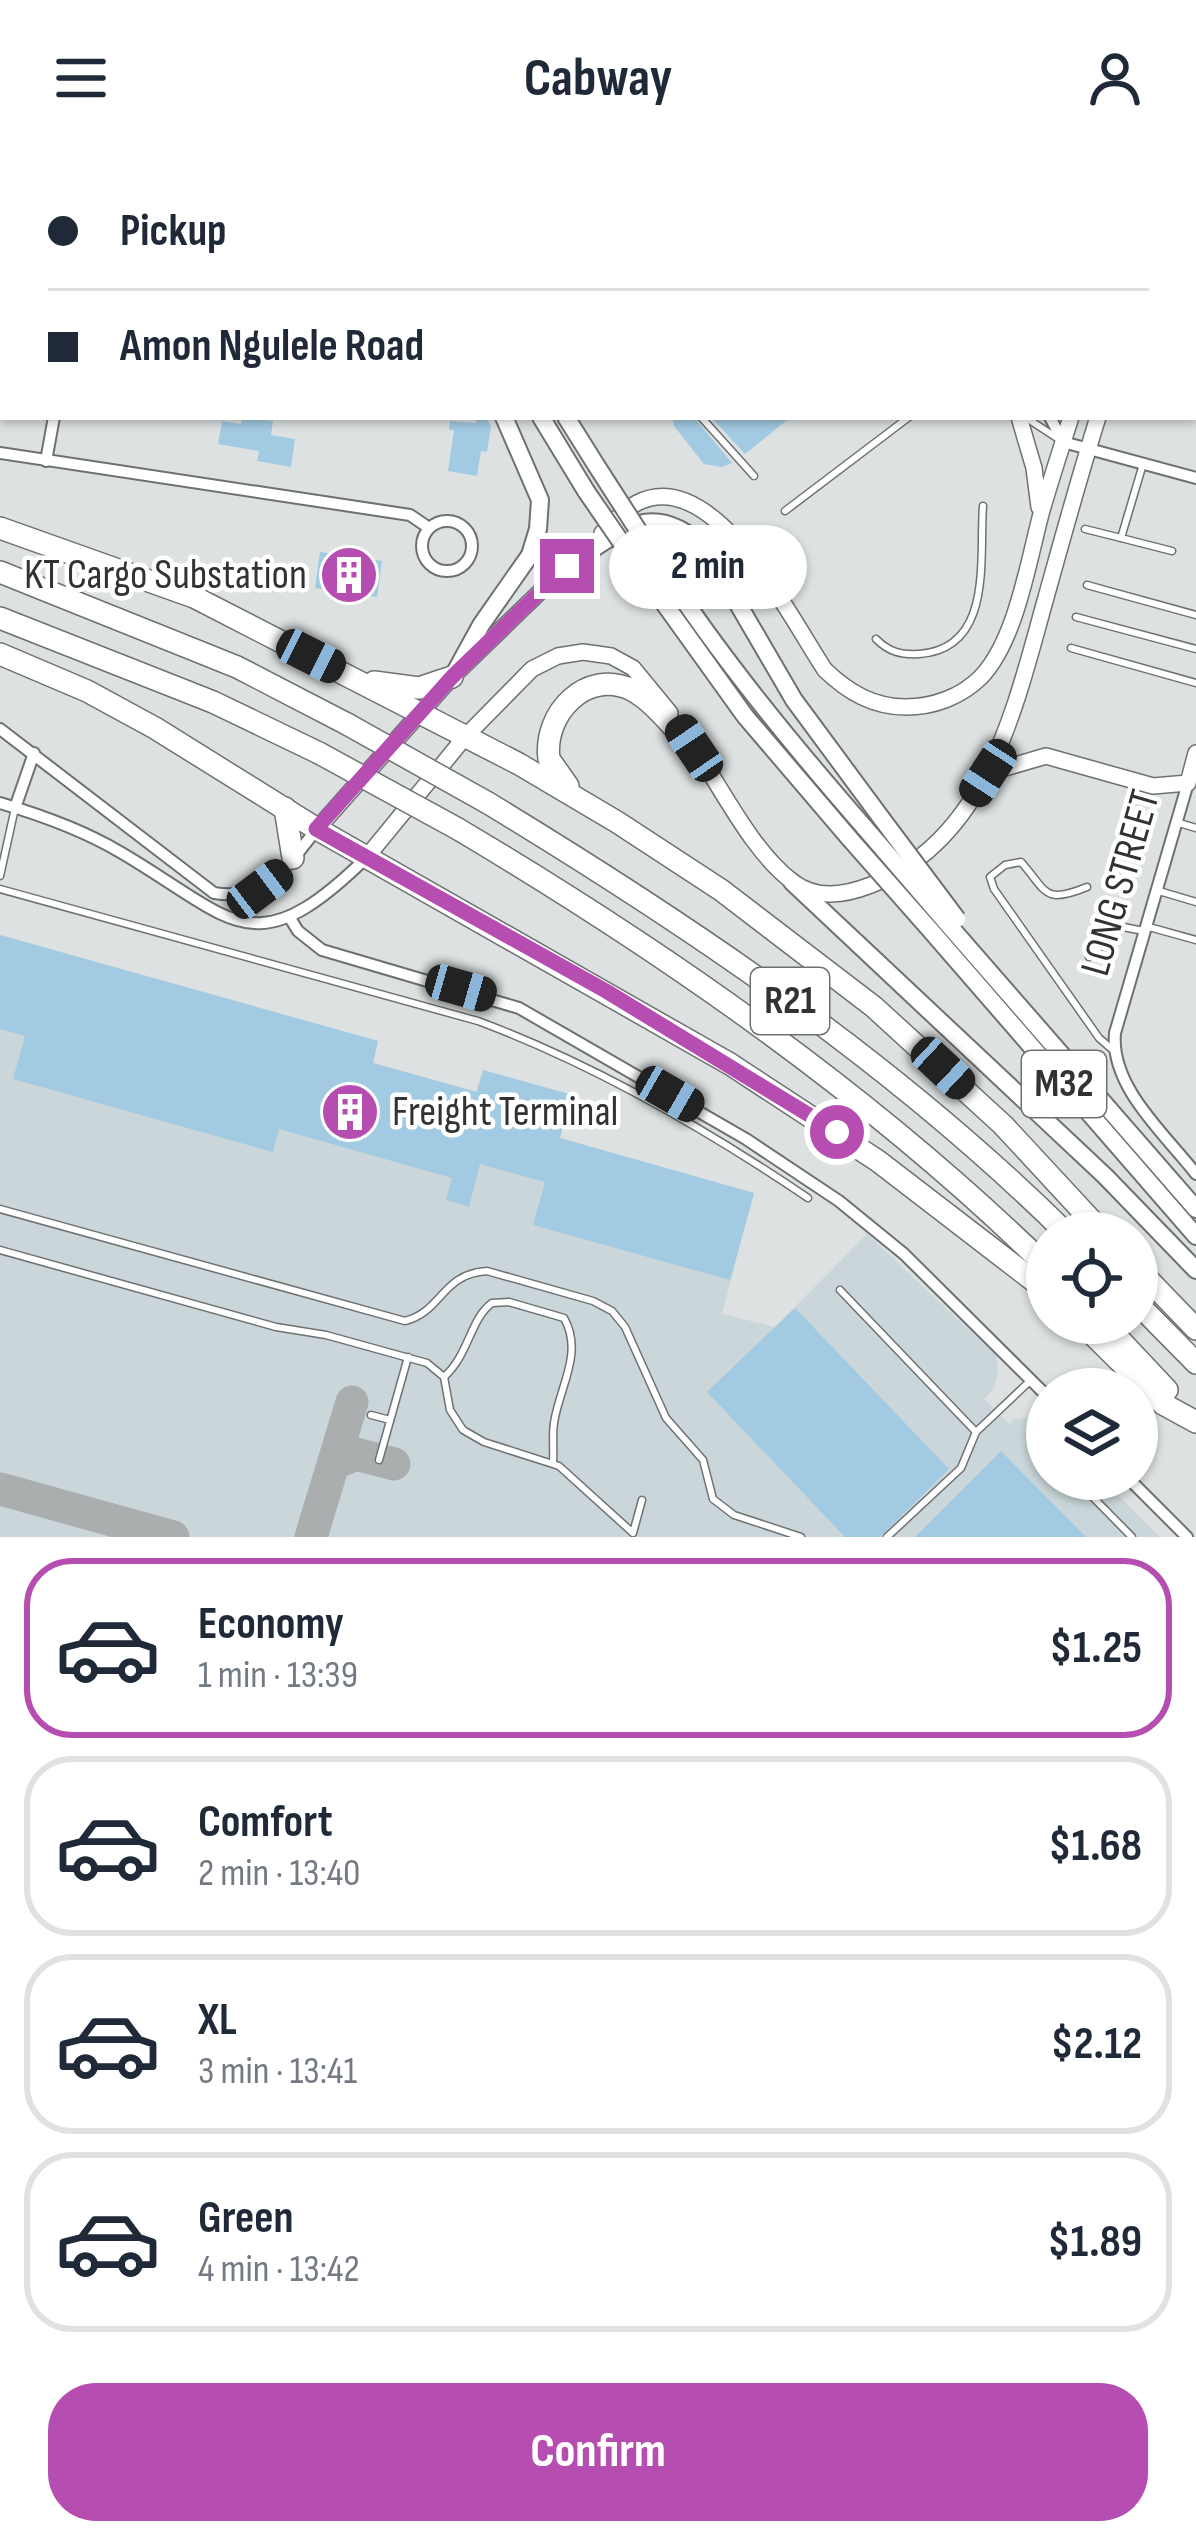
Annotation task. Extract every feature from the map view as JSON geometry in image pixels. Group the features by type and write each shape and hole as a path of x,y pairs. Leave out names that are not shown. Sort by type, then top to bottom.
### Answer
{"highway":[{"path":"0,528 194,597 422,713 617,822"},
{"name":"R21","path":"0,572 237,667 488,803 685,926 790,1000 886,1073 1042,1212"},
{"name":"R21","path":"0,618 213,702 320,753 570,895 749,1018 887,1126 1026,1248"},
{"path":"0,654 121,709 316,829 730,1064 878,1161 1026,1275"},
{"path":"350,676 419,688 453,676"},
{"path":"694,748 629,689 600,685 564,704 549,738 552,768 565,784 721,890 874,1007 1003,1125 1084,1212"},
{"path":"285,808 293,858"},
{"path":"1158,1290 1196,1329"},
{"path":"1158,1325 1196,1364"},
{"path":"1102,1344 1163,1404 1196,1422"},
{"path":"1124,1344 1196,1422"}],"main road":[{"path":"453,676 481,625 530,555 538,530 540,500 505,420"},
{"name":"M32","path":"544,420 586,491 651,568"},
{"name":"M32","path":"568,420 651,568 745,716 866,828 1196,1236"},
{"path":"1023,420 1041,516"},
{"path":"316,829 453,676 638,503 671,497 688,502 730,531 825,670 844,688 893,707 924,707 947,700 980,679 999,653 1029,563 1067,420"},
{"path":"792,882 811,892 851,893 922,858 957,821 988,773 1013,714 1097,420"},
{"path":"567,566 645,522 665,520 686,530 706,550 866,828 945,924"},
{"path":"366,858 465,736 532,669 558,656 583,652 611,656 633,668 652,687 766,855 1105,1176 1196,1270"},
{"path":"988,773 1046,756 1153,786 1193,769"},
{"name":"M32","path":"945,924 1196,1209"}],"street":[{"path":"46,461 53,420"},
{"path":"1052,420 1063,442 1196,478"},
{"path":"0,454 410,515 429,528"},
{"path":"440,521 463,526 470,535 469,559 449,571 437,569 422,550 429,528 440,521"},
{"path":"0,729 214,893 246,895 279,874 316,829"},
{"path":"15,808 34,752"},
{"name":"LONG STREET","path":"1114,1051 1144,928 1193,769"},
{"path":"0,803 68,826 119,851 228,920 290,918 329,894 366,858"},
{"path":"290,918 322,950 519,1008 790,1166 904,1254 1026,1375"},
{"path":"1114,1051 1120,1075 1196,1174"},
{"path":"1151,1500 1187,1537"}],"lane":[{"path":"703,420 754,476"},
{"path":"785,511 905,420"},
{"path":"1027,420 1063,442"},
{"path":"1121,538 1143,464"},
{"path":"876,639 898,653 934,653 965,632 980,592 983,506"},
{"path":"1085,529 1172,551"},
{"path":"1087,585 1196,615"},
{"path":"1076,617 1196,650"},
{"path":"1071,648 1196,683"},
{"path":"0,877 15,808"},
{"path":"1176,822 1196,828"},
{"path":"1087,887 1061,897 1048,895 1021,862 1005,865 990,877 1055,976 1114,1051"},
{"path":"0,889 478,1021 577,1063 744,1156 808,1198"},
{"path":"1155,890 1196,902"},
{"path":"1089,956 1124,927 1196,940"},
{"path":"0,1209 405,1321 428,1311 457,1277 471,1272 487,1271 593,1301 612,1311 625,1327 666,1418 703,1460 713,1499 734,1515 801,1537"},
{"path":"0,1250 276,1328 427,1363 444,1377 450,1410 463,1430 484,1442 553,1462 632,1535 643,1537"},
{"path":"840,1290 976,1432"},
{"path":"444,1377 463,1357 480,1315 493,1303 509,1302 564,1318 572,1356 554,1423 553,1462"},
{"path":"379,1460 408,1358"},
{"path":"886,1537 961,1468 976,1432 1026,1385"},
{"path":"371,1415 390,1420"},
{"path":"632,1535 642,1500"},
{"path":"1096,1500 1132,1537"}],"shaded area":[{"path":"0,935 378,1041 373,1063 476,1092 483,1070 572,1095 560,1138 754,1193 722,1314 775,1327 867,1234 996,1355 994,1388 984,1399 1009,1424 1026,1418 1026,1500 1123,1500 1160,1537 0,1537"}],"building":[{"path":"242,420 273,421 271,435 295,439 291,467 257,461 259,451 218,444 222,421 241,424"},
{"path":"475,420 488,420 491,426 477,476 448,471 454,430 449,430 450,421 477,423"},
{"path":"673,420 696,420 732,463 722,467 704,464"},
{"path":"714,420 787,420 745,454"},
{"name":"KT Cargo Substation","path":"320,552 382,561 377,597 363,595 361,600 349,598 350,593 315,588"},
{"name":"Freight Terminal","path":"0,935 378,1041 373,1063 477,1092 483,1070 572,1095 560,1138 754,1193 730,1280 533,1225 545,1182 480,1164 469,1207 446,1200 452,1178 279,1129 273,1152 13,1079 25,1036 0,1029"},
{"path":"795,1308 949,1469 880,1537 845,1537 707,1392"},
{"path":"1001,1451 1026,1476 1026,1500 1049,1500 1086,1537 915,1537"}],"taxiway":[{"path":"311,1537 352,1402"},
{"path":"335,1463 356,1454 394,1464"},
{"path":"0,1489 173,1537"}],"place":[{"name":"KT Cargo Substation","path":"349,575"},
{"name":"Freight Terminal","path":"350,1112"}],"route":[{"path":"567,566 452,677 316,829 606,991 837,1132"}]}
